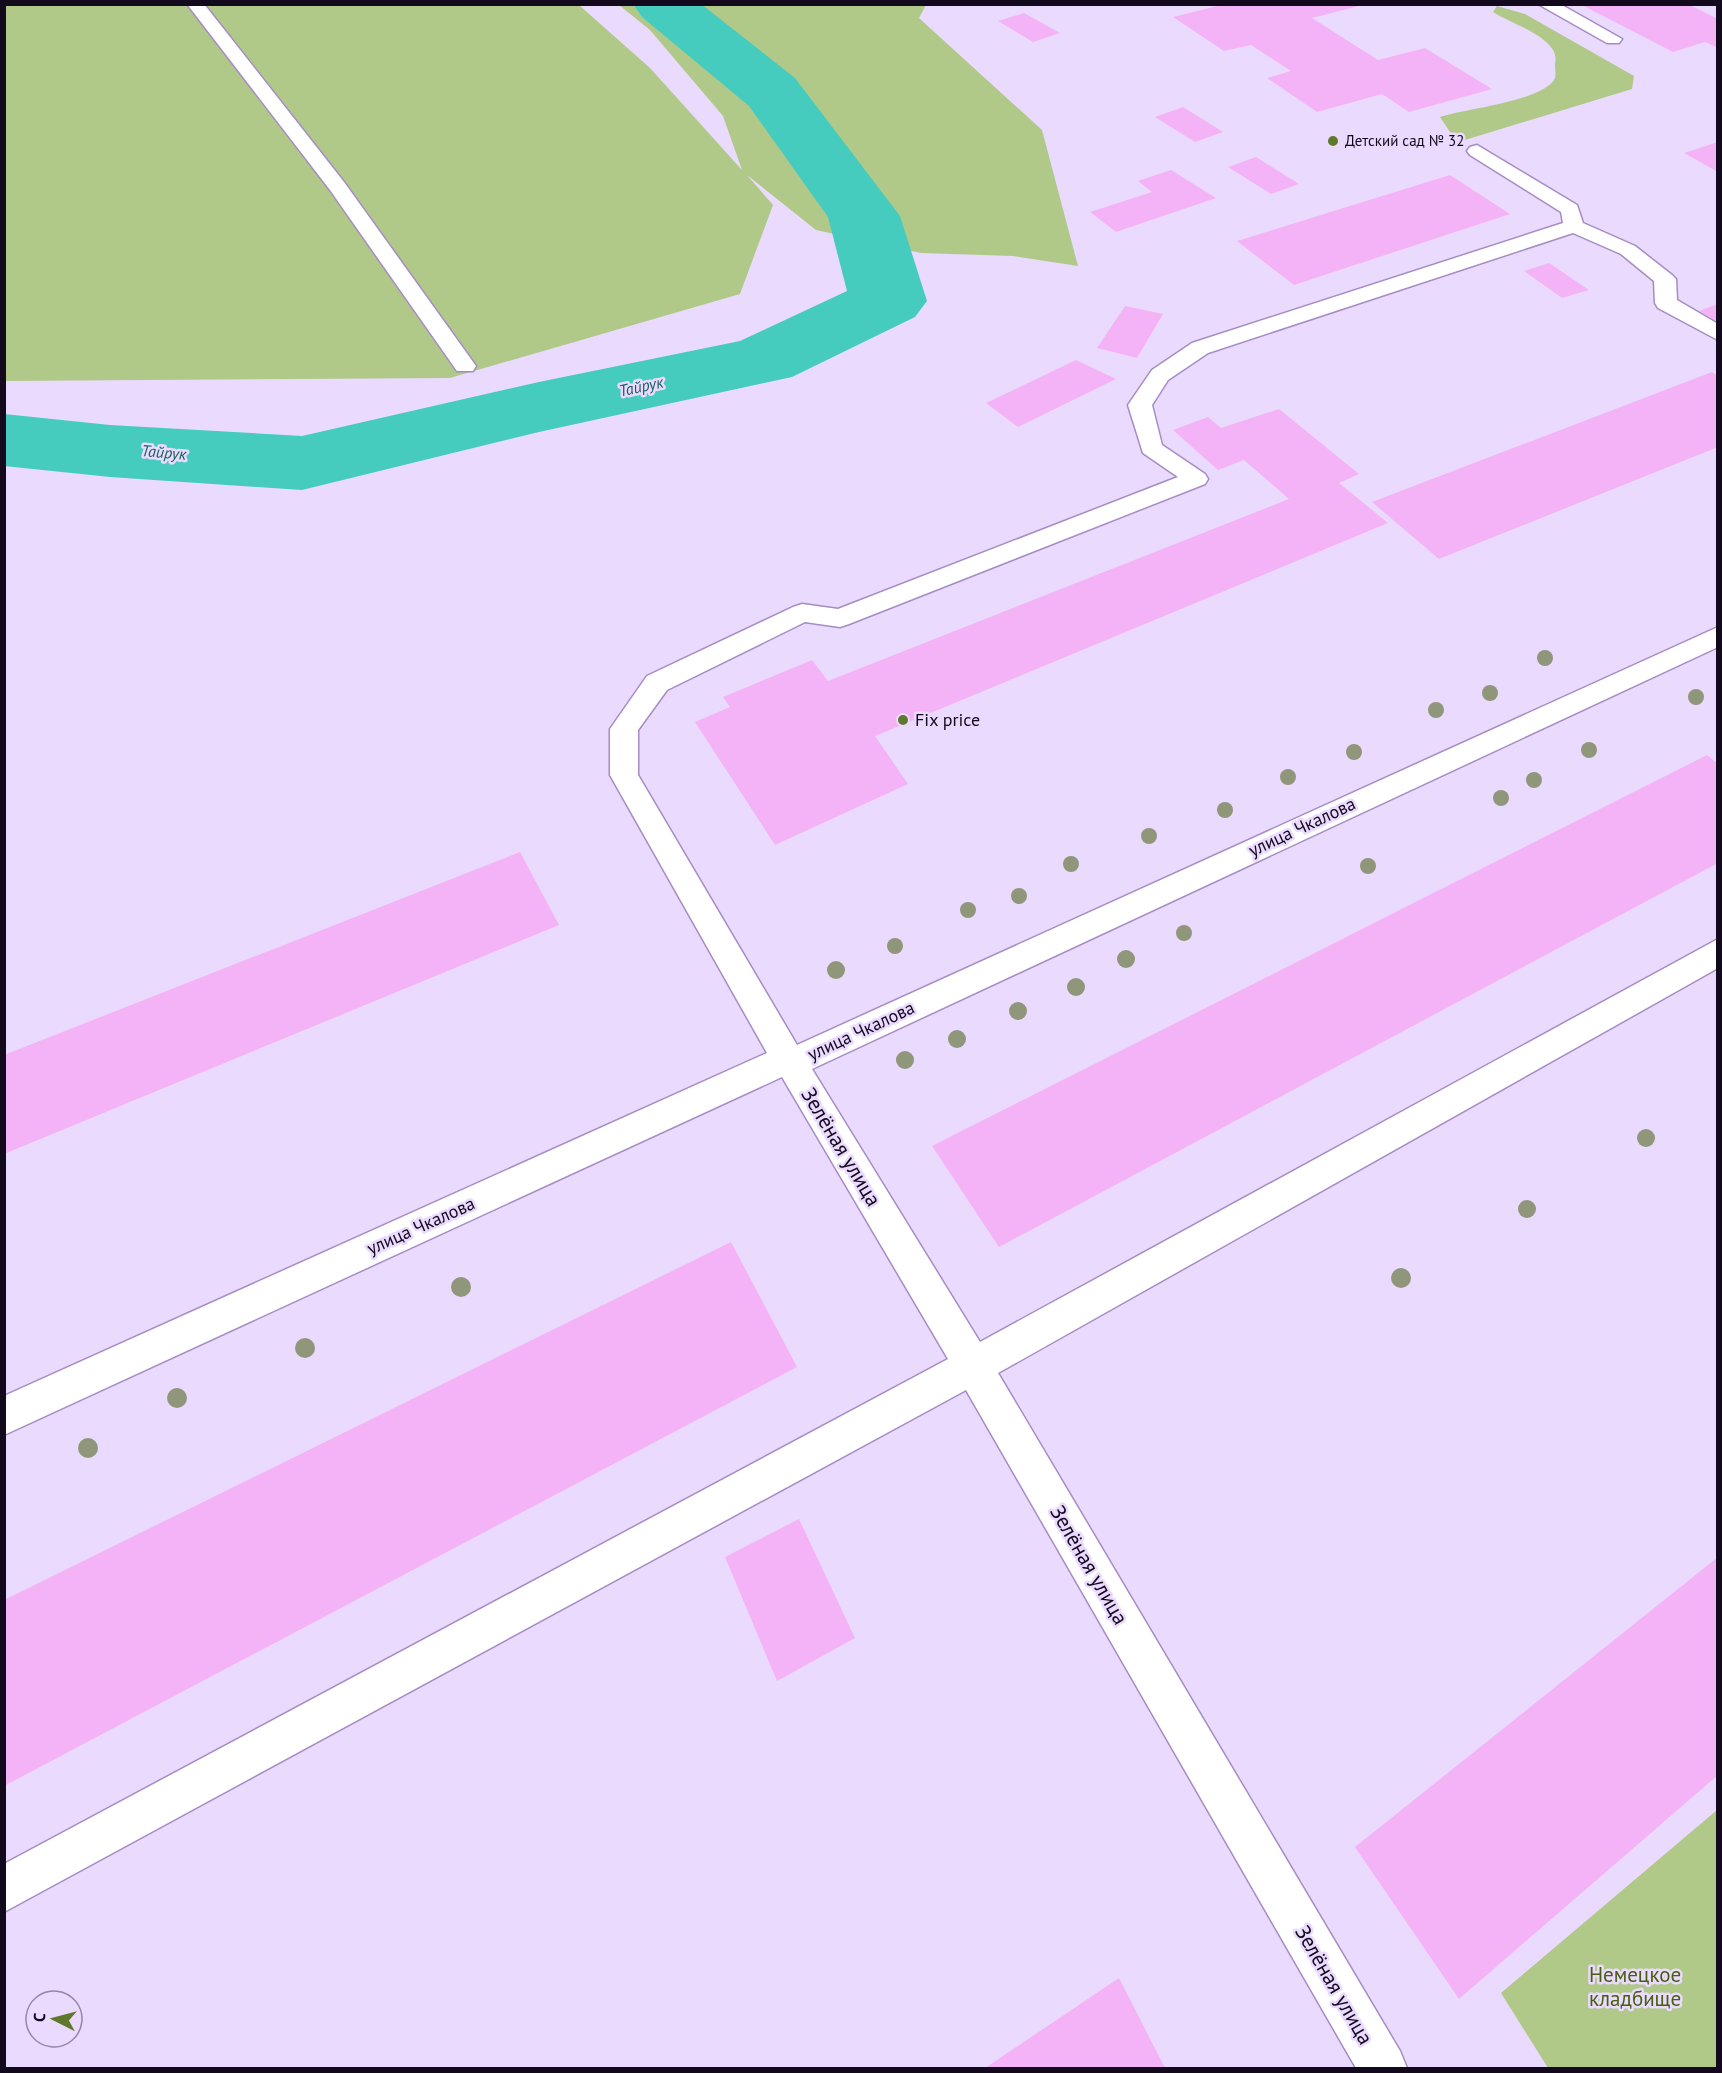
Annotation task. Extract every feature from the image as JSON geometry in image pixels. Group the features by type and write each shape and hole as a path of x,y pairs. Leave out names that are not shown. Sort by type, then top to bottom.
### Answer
{"street":[{"path":"195,4 337,186 465,366"},
{"path":"1545,4 1613,39"},
{"path":"1477,151 1570,208 1574,226 1628,250 1665,279 1666,303 1718,334"},
{"name":"Зелёная улица","path":"1383,2068 624,775 624,729 657,682 802,613 840,618 1196,479 1151,448 1140,405 1160,375 1200,348 1574,226"},
{"name":"улица Чкалова","path":"4,1416 790,1061 1718,636"},
{"path":"4,1889 973,1366 1718,952"}],"green space":[{"path":"4,5 579,5 650,68 742,170 723,116 650,30 619,5 926,5 919,18 1042,130 1078,266 1013,256 921,253 816,230 747,175 773,205 740,294 450,378 5,381"},
{"path":"1497,6 1525,14 1634,76 1632,89 1465,140 1452,135 1440,117 1536,93 1548,86 1555,78 1555,57 1550,46 1533,33 1493,12"},
{"name":"Немецкое кладбище","path":"1717,1810 1717,2068 1548,2068 1501,1993"}],"building":[{"name":"Детский сад № 32","path":"1225,4 1357,4 1359,6 1312,18 1378,60 1425,48 1492,89 1409,112 1382,94 1317,112 1267,78 1291,71 1251,45 1224,51 1173,17"},
{"path":"1580,4 1688,4 1718,19 1718,48 1705,42 1673,52"},
{"path":"1024,13 1060,33 1033,42 998,21"},
{"path":"1183,107 1223,132 1195,142 1155,117"},
{"path":"1718,142 1718,172 1684,153"},
{"path":"1256,157 1299,184 1271,194 1228,167"},
{"path":"1171,170 1216,198 1116,232 1090,212 1152,192 1138,181"},
{"path":"1450,175 1510,214 1294,285 1237,241"},
{"path":"1549,263 1589,290 1562,298 1524,271"},
{"path":"1718,304 1718,322 1699,311"},
{"path":"1125,306 1163,314 1137,358 1097,348"},
{"path":"1076,360 1116,379 1018,427 986,403"},
{"path":"1712,372 1718,376 1718,447 1439,559 1372,502"},
{"path":"1279,409 1359,474 1339,483 1388,523 875,736 908,784 775,845 695,722 730,707 723,697 812,660 828,681 1289,499 1244,460 1218,470 1173,430 1208,417 1221,428"},
{"path":"1707,755 1718,764 1718,863 999,1247 932,1146"},
{"path":"520,852 559,925 4,1154 4,1055"},
{"path":"731,1242 797,1367 4,1786 4,1600"},
{"path":"799,1519 855,1638 777,1681 725,1557"},
{"path":"1718,1557 1718,1775 1459,1999 1355,1847"},
{"path":"1119,1978 1165,2068 985,2068"}],"waterway":[{"name":"Тайрук","path":"4,440 110,451 302,463 539,407 764,360 888,301 864,216 772,92 663,4"}],"place":[{"name":"Детский сад № 32","path":"1333,141"},
{"name":"Fix price","path":"903,720"}]}
